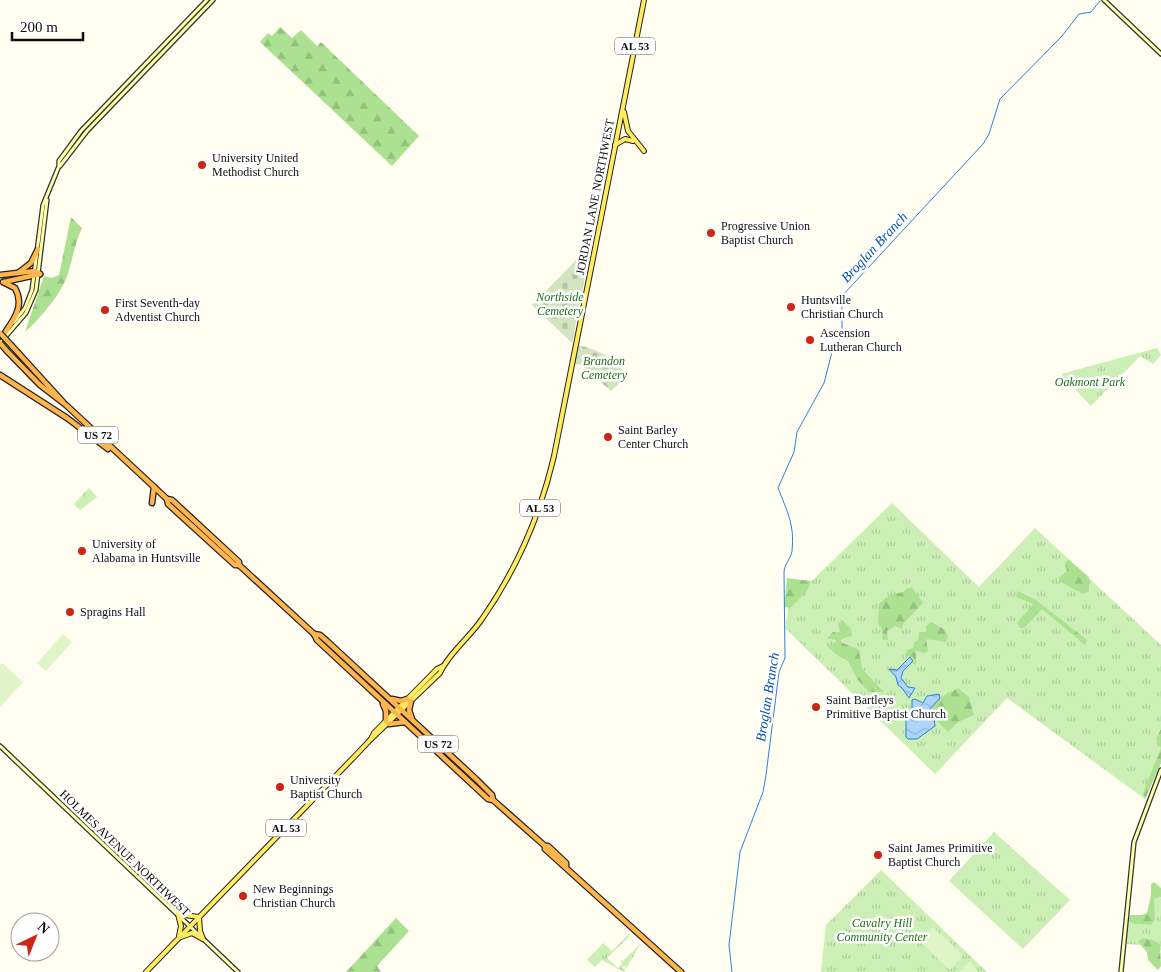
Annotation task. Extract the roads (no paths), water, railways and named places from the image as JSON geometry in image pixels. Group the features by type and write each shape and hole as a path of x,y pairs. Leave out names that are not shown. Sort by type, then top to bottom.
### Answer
{"highway":[{"path":"17,273 31,263 38,249"},
{"path":"0,275 17,273 36,274"},
{"path":"1,282 36,274"},
{"path":"1,282 15,288 20,300 18,312 6,331"},
{"name":"US 72","path":"0,333 66,405 167,499 172,500 235,565 239,565"},
{"name":"US 72","path":"0,343 54,398 66,405"},
{"name":"US 72","path":"21,366 43,385 48,385"},
{"path":"0,375 72,422 132,467"},
{"path":"152,503 154,487"},
{"name":"US 72","path":"167,499 168,504 197,530 214,538 239,562 239,565 314,634 316,640 381,701 488,799 494,800"},
{"name":"US 72","path":"314,634 320,635 492,795 494,800 553,851 566,863 566,866 681,972"},
{"path":"386,696 395,701 409,700 412,720"},
{"path":"381,701 386,711 388,722 405,722"}],"main road":[{"path":"0,343 29,308 47,199 64,154 81,130 207,0"},
{"path":"59,166 87,131 214,0"},
{"name":"JORDAN LANE NORTHWEST","path":"146,972 371,739 374,733 388,722 443,666 475,630 520,556 542,503 554,456 644,0"},
{"path":"1104,0 1161,54"},
{"path":"623,103 624,120 628,131 644,151"},
{"path":"615,144 624,138 633,140"},
{"path":"0,337 25,308 32,290 36,274 42,205 47,199"},
{"name":"HOLMES AVENUE NORTHWEST","path":"0,746 238,972"},
{"path":"1120,972 1134,842 1161,770"},
{"path":"179,938 182,926 178,914 199,917 199,927 203,939"},
{"path":"179,938 192,933 203,939"}],"water":[{"path":"910,657 913,661 903,671 901,678 908,687 915,688 909,698 898,685 896,677 889,669 897,670"},
{"path":"939,694 940,698 928,711 934,718 935,726 917,739 908,739 906,737 906,717 912,710 912,700 915,699 923,703 927,696"}],"waterway":[{"name":"Broglan Branch","path":"732,972 729,945 740,852 763,792 779,672 785,658 784,573 792,551 793,542 789,518 778,488 794,452 797,432 824,383 832,352 842,335 842,296 983,144 989,134 1000,99 1062,36 1079,14 1091,12 1100,1"}],"place":[{"name":"University United Methodist Church","path":"202,165"},
{"name":"Progressive Union Baptist Church","path":"711,233"},
{"name":"Huntsville Christian Church","path":"791,307"},
{"name":"First Seventh-day Adventist Church","path":"105,310"},
{"name":"Ascension Lutheran Church","path":"810,340"},
{"name":"Saint Barley Center Church","path":"608,437"},
{"name":"University of Alabama in Huntsville","path":"82,551"},
{"name":"Spragins Hall","path":"70,612"},
{"name":"Saint Bartleys Primitive Baptist Church","path":"816,707"},
{"name":"University Baptist Church","path":"280,787"},
{"name":"Saint James Primitive Baptist Church","path":"878,855"},
{"name":"New Beginnings Christian Church","path":"243,896"}],"park label":[{"name":"Northside Cemetery","path":"560,304"},
{"name":"Brandon Cemetery","path":"604,368"},
{"name":"Oakmont Park","path":"1090,382"},
{"name":"Cavalry Hill Community Center","path":"882,930"}]}
